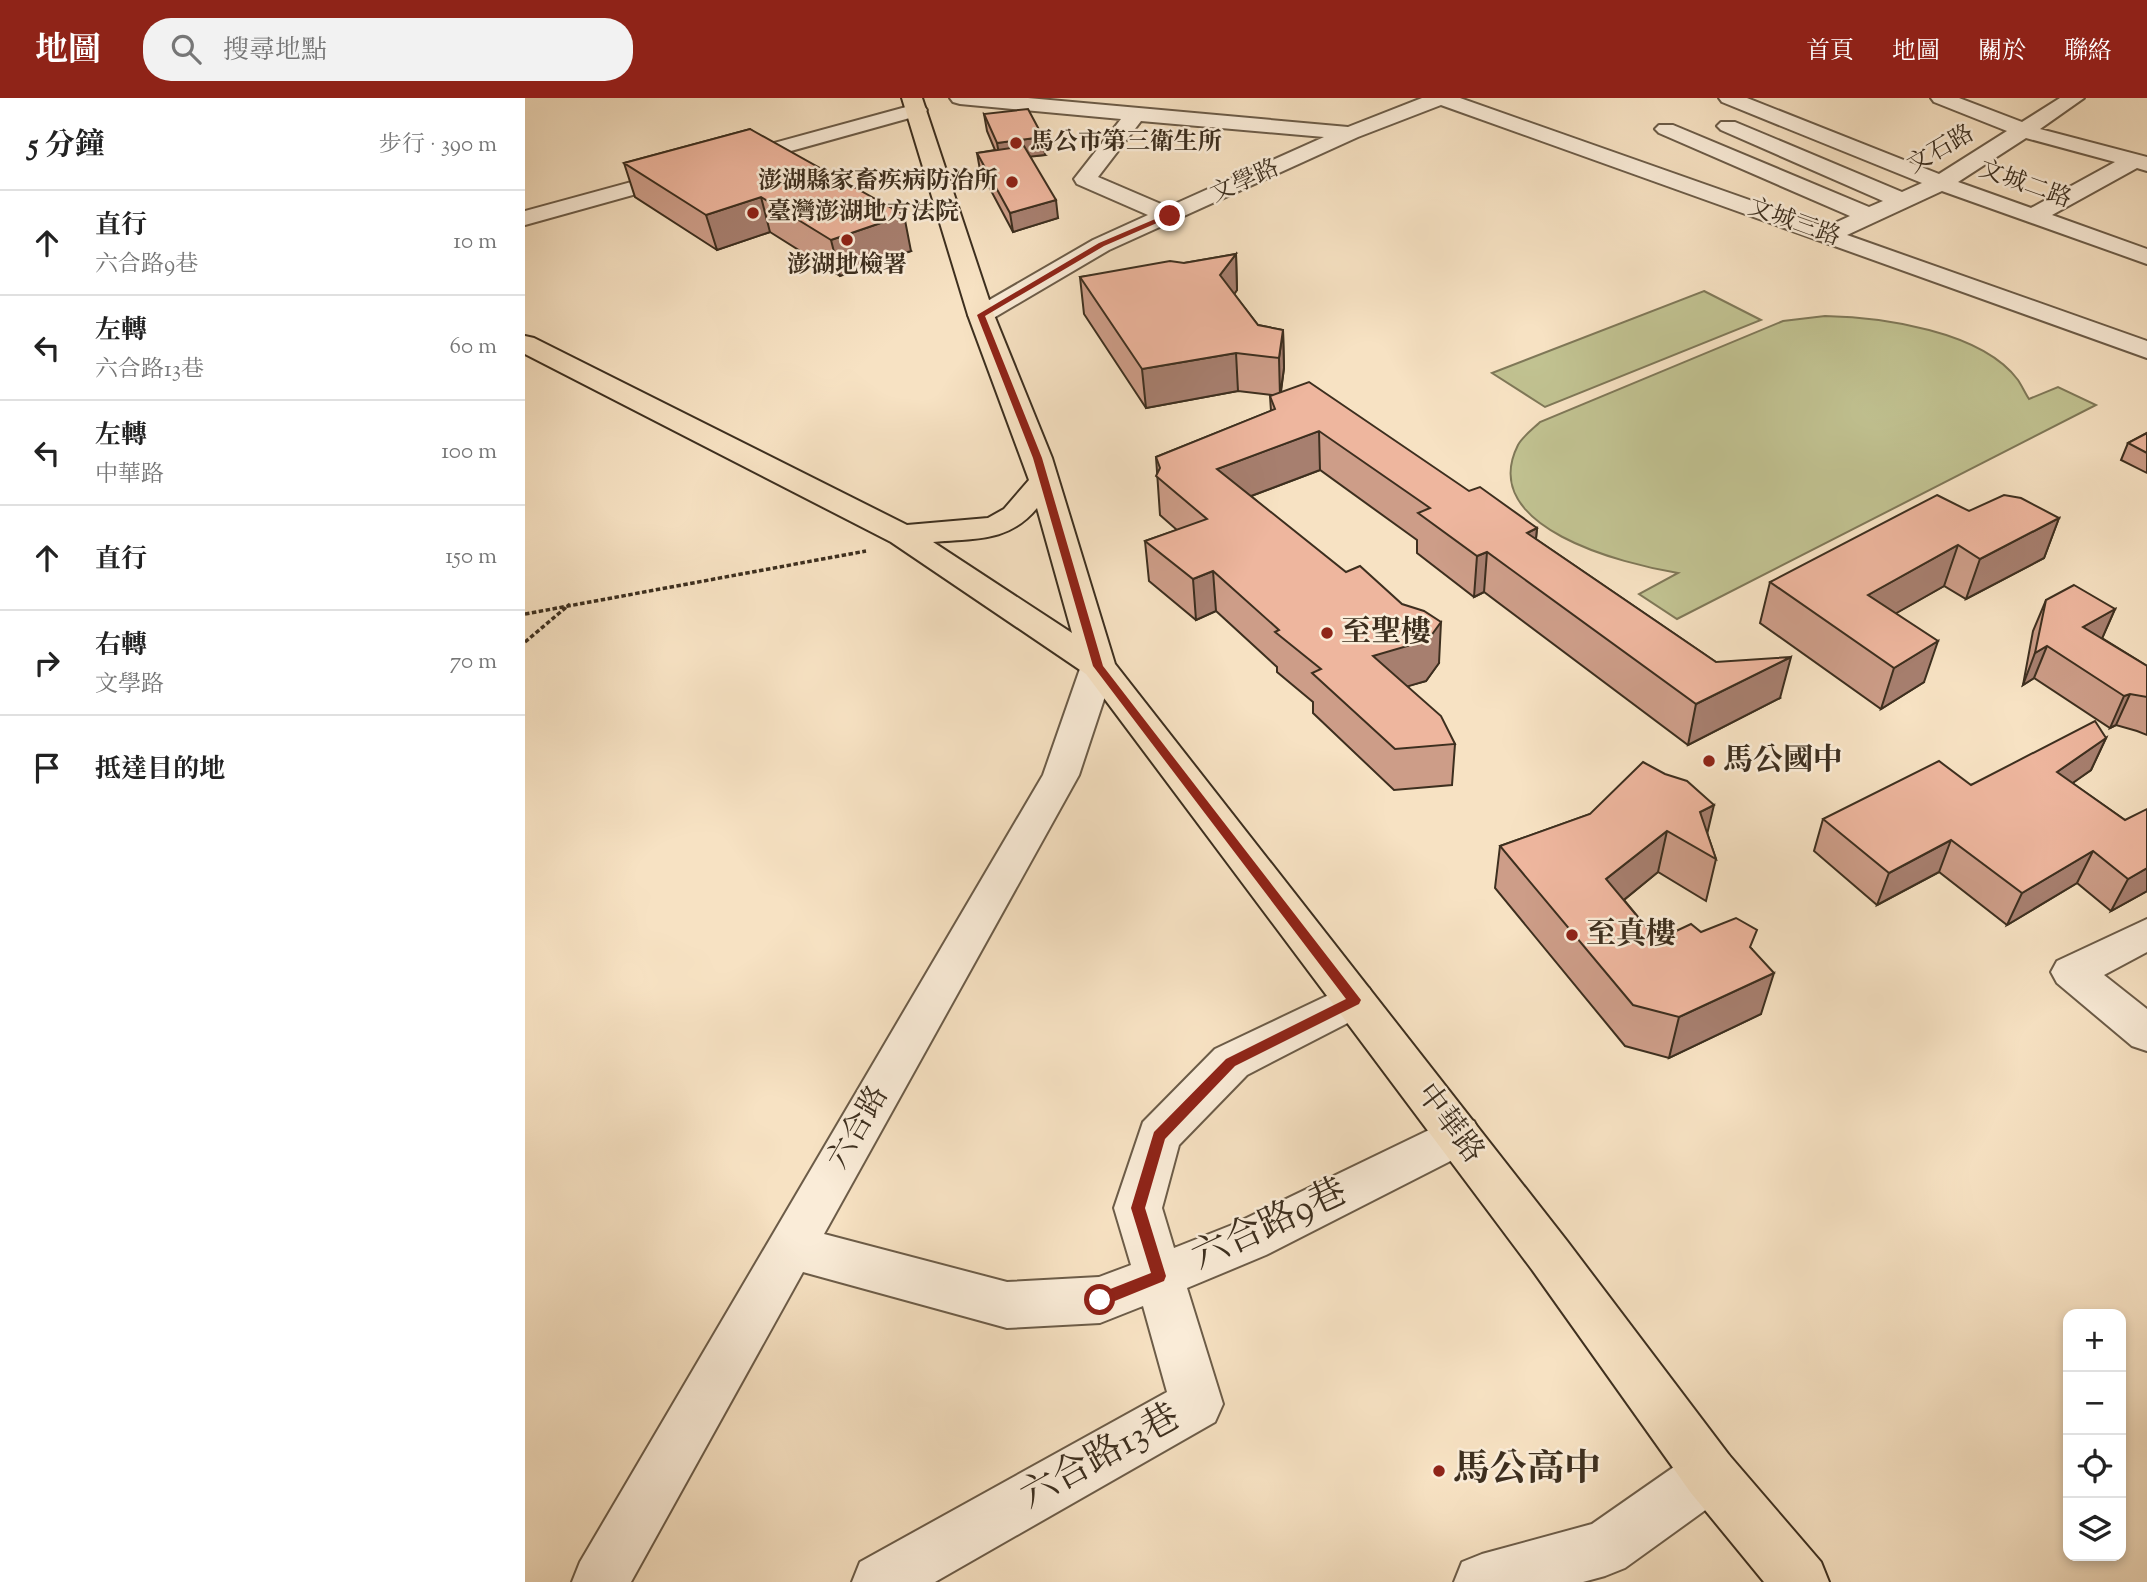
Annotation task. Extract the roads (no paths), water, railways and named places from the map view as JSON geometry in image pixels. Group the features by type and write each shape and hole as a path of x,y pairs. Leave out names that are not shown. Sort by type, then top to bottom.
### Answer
{"main road":[{"path":"914,104 981,315 1044,480 1098,666"},
{"path":"525,344 902,535 1098,666"},
{"path":"902,535 996,527 1015,515 1044,480"},
{"name":"中華路","path":"1098,666 1458,1135 1710,1474 1801,1582"}],"street":[{"path":"960,98 1351,134"},
{"name":"文學路","path":"981,315 1101,244 1170,216 1351,134 1441,98"},
{"name":"文城三路","path":"1441,98 2147,350"},
{"path":"1941,98 2025,131 2141,162"},
{"name":"文石路","path":"1828,235 1941,183 2074,98"},
{"path":"525,218 914,104"},
{"path":"1724,107 1903,201"},
{"name":"文城二路","path":"1724,107 2033,216 2142,251"},
{"path":"1135,115 1085,179 1170,216"},
{"path":"1599,154 1690,120"},
{"path":"1665,129 1870,216"},
{"path":"2033,216 2141,162"},
{"name":"六合路","path":"600,1582 1061,775 1098,666"},
{"path":"2147,934 2072,972 2147,1034"},
{"name":"六合路13巷","path":"880,1582 1197,1404 1138,1208 1159,1136 1231,1062 1355,1000"},
{"name":"六合路9巷","path":"791,1247 1007,1305 1100,1300 1249,1240 1458,1135"},
{"path":"1482,1582 1605,1548 1710,1474"}],"place":[{"name":"馬公市第三衛生所","path":"1016,143"},
{"name":"澎湖縣家畜疾病防治所","path":"1012,182"},
{"name":"臺灣澎湖地方法院","path":"753,213"},
{"name":"澎湖地檢署","path":"847,240"},
{"name":"至聖樓","path":"1327,633"},
{"name":"馬公國中","path":"1709,761"},
{"name":"至真樓","path":"1572,935"},
{"name":"馬公高中","path":"1439,1471"}]}
